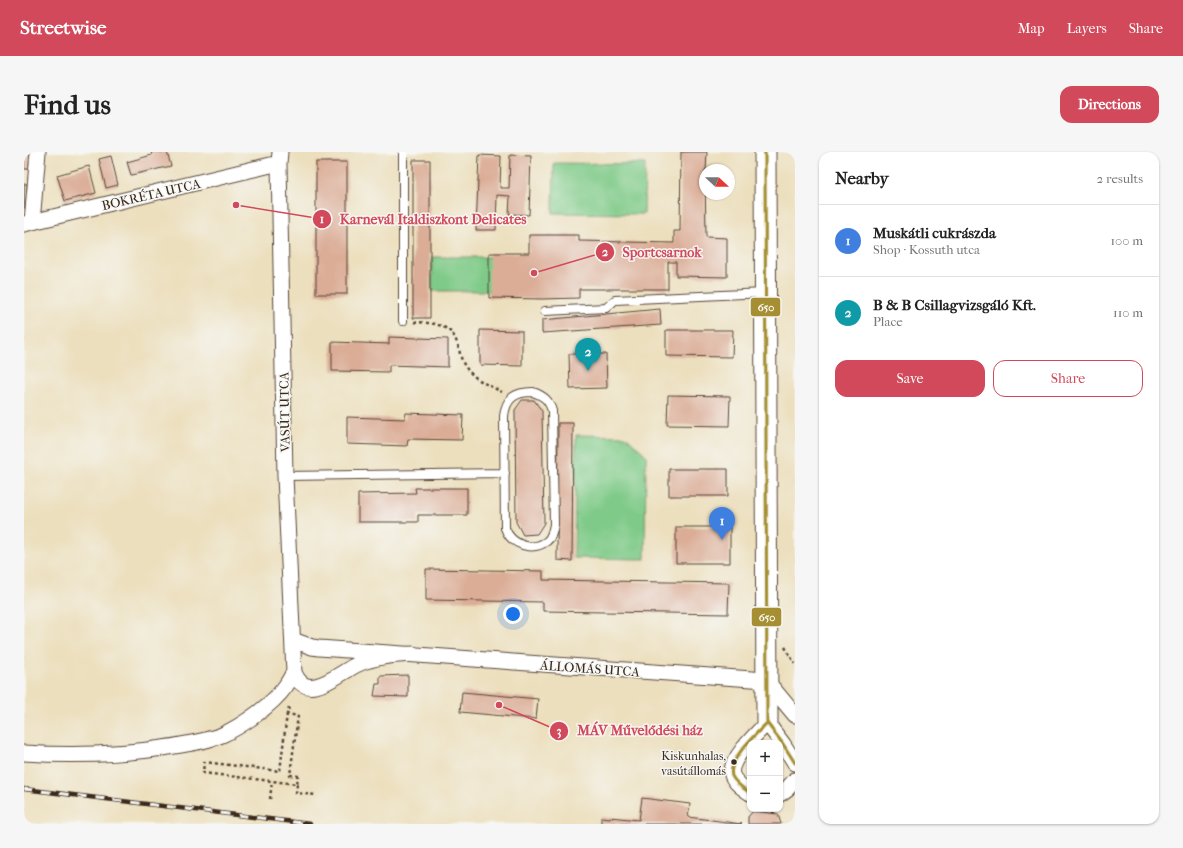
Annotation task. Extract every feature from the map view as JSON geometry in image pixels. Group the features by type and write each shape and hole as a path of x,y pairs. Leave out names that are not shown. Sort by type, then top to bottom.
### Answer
{"street":[{"path":"28,223 38,152"},
{"path":"765,152 766,723 783,744 795,763"},
{"name":"BOKRÉTA UTCA","path":"28,223 279,158"},
{"name":"VASÚT UTCA","path":"279,158 285,476 294,672"},
{"name":"ÁLLOMÁS UTCA","path":"293,640 319,648 766,680"},
{"name":"ÁLLOMÁS UTCA","path":"294,672 296,678 302,684 313,686 329,681 356,664 383,656 413,654"},
{"path":"24,753 131,753 199,742 223,734 247,721 285,687 294,672"},
{"path":"766,680 795,715"},
{"path":"747,790 736,781 732,774 732,765 749,742 766,723"},
{"path":"783,792 795,780"}],"lane":[{"path":"403,152 403,321"},
{"path":"545,311 606,308 615,300 765,293"},
{"path":"533,392 545,398 550,403 552,411 554,524 552,533 548,540 540,544 530,546 520,545 512,541 508,535 505,528 505,473 505,409 512,397 519,393 533,392"},
{"path":"285,476 505,473"}],"path":[{"path":"403,321 432,323 447,329 452,333 457,342 460,357 465,366 477,379 512,397"},
{"path":"290,700 280,771 204,762 203,773 296,784"},
{"path":"287,714 298,716 290,775 298,776 296,792 316,795"},
{"path":"270,799 272,781"}],"green space":[{"path":"554,163 645,164 644,214 553,213"},
{"path":"432,257 490,257 490,291 432,291"},
{"path":"576,435 626,436 646,455 645,559 574,558"}],"building":[{"path":"24,152 30,152 29,169 24,169"},
{"path":"151,152 167,152 171,166 131,175 127,162 152,155"},
{"path":"681,152 707,152 706,164 699,164 699,200 705,200 706,237 727,238 727,277 676,276 676,262 668,262 668,289 579,289 579,298 489,298 489,253 529,253 529,235 579,235 579,241 674,243 674,231 680,231"},
{"path":"479,155 501,156 500,188 509,188 510,155 531,156 529,215 509,214 510,196 497,195 496,230 476,230"},
{"path":"111,156 118,185 106,188 99,159"},
{"path":"413,160 430,160 430,318 413,318"},
{"path":"316,162 347,162 347,294 316,294"},
{"path":"89,166 96,193 65,201 57,175"},
{"path":"24,184 27,184 26,208 24,208"},
{"path":"660,309 661,325 542,333 542,320"},
{"path":"480,330 522,331 522,366 480,365"},
{"path":"666,330 733,330 732,357 666,356"},
{"path":"389,337 448,339 448,367 389,365 389,372 332,371 332,342 389,344"},
{"path":"569,354 606,354 607,388 570,389"},
{"path":"668,395 730,396 729,426 667,425"},
{"path":"522,400 534,400 542,411 544,523 537,534 523,535 516,522 515,410"},
{"path":"406,413 463,415 462,440 408,439 407,446 347,444 347,417 405,419"},
{"path":"558,423 573,423 572,561 557,560"},
{"path":"669,469 728,469 728,496 669,496"},
{"path":"415,488 467,488 467,515 418,515 418,522 358,522 358,494 416,493"},
{"path":"676,527 730,527 730,563 676,563"},
{"path":"426,569 543,571 543,580 729,583 728,614 543,611 543,602 426,600"},
{"path":"408,675 408,697 374,696 376,684 380,684 380,676"},
{"path":"462,692 538,699 536,719 460,712"},
{"path":"642,798 690,804 688,817 742,824 601,824 601,817 639,820"},
{"path":"752,812 778,814 781,824 748,824 748,817"}],"railway":[{"path":"24,789 310,824"}],"transit line":[{"name":"650","path":"765,152 767,723 795,763"},
{"name":"650","path":"747,791 740,786 732,776 734,762 744,747 767,723"}],"place":[{"name":"Karnevál Italdiszkont Delicates","path":"236,205"},
{"name":"Sportcsarnok","path":"534,273"},
{"name":"B & B Csillagvizsgáló Kft.","path":"588,371"},
{"name":"Muskátli cukrászda","path":"722,540"},
{"name":"MÁV Művelődési ház","path":"499,705"},
{"name":"Kiskunhalas, vasútállomás","path":"734,762"}]}
